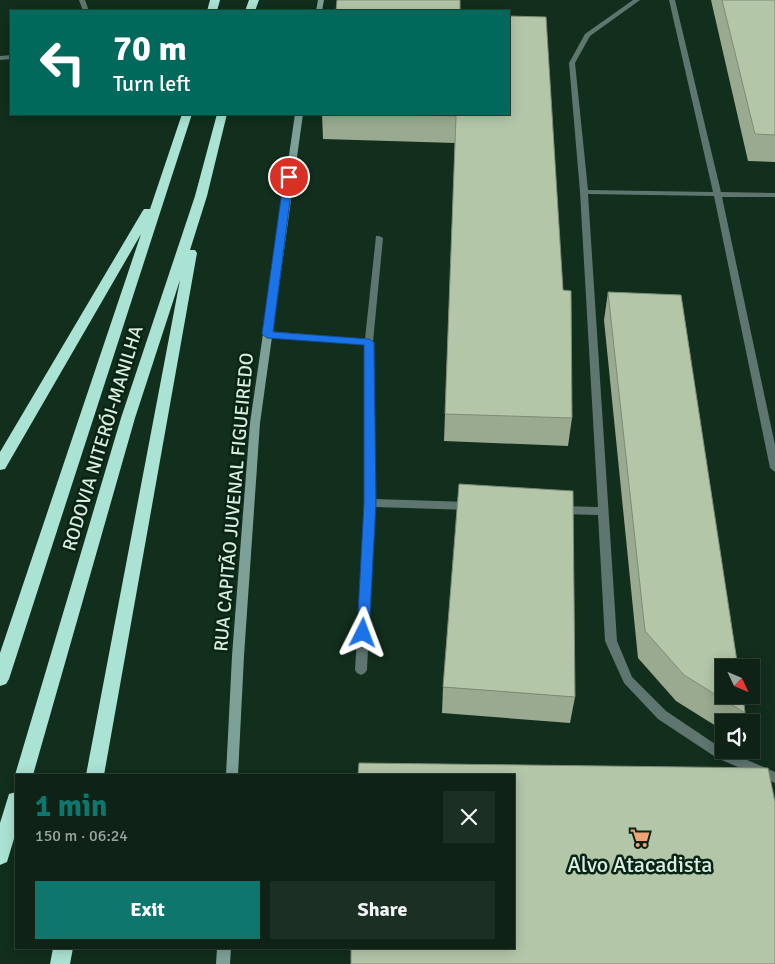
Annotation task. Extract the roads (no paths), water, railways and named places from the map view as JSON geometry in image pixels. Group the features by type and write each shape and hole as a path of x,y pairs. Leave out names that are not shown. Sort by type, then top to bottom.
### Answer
{"highway":[{"name":"RODOVIA NITERÓI-MANILHA","path":"0,679 187,115"},
{"name":"RODOVIA NITERÓI-MANILHA","path":"24,774 128,418 201,196 222,115"},
{"path":"0,465 162,187"},
{"path":"95,774 201,196"},
{"path":"0,856 15,804"},
{"path":"60,964 63,949"}],"main road":[{"name":"RUA CAPITÃO JUVENAL FIGUEIREDO","path":"232,774 255,423 299,115"},
{"path":"223,964 224,949"}],"street":[{"path":"638,0 587,35 572,64 584,192 611,641 628,680 662,715 721,754 775,778"},
{"path":"672,0 717,193 775,468"},
{"path":"584,192 775,195"},
{"path":"361,670 370,503 369,342 379,238"},
{"path":"267,334 369,342"},
{"path":"370,503 477,506"},
{"path":"554,509 603,511"}],"place":[{"name":"Alvo Atacadista","path":"640,838"}]}
